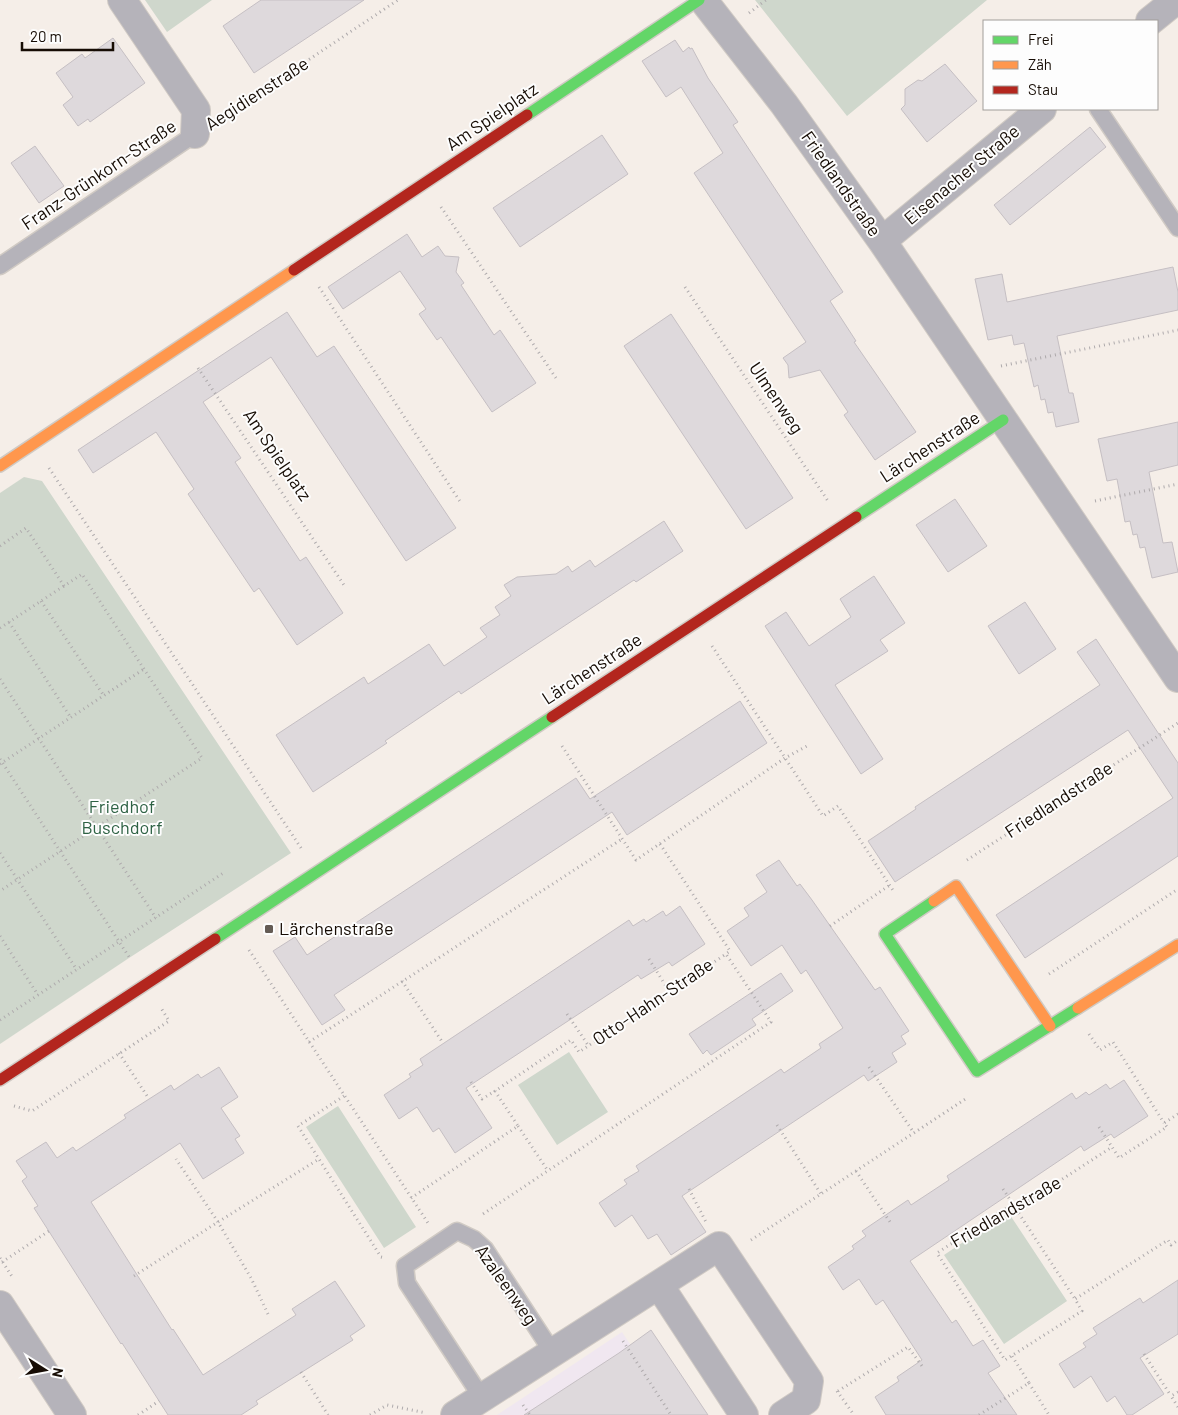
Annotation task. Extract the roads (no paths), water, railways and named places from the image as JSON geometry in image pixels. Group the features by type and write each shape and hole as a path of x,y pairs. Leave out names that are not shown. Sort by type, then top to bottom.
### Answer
{"street":[{"name":"Aegidienstraße","path":"122,0 196,110 195,134"},
{"name":"Am Spielplatz","path":"0,466 699,0"},
{"name":"Friedlandstraße","path":"703,0 784,104 882,241 1178,678"},
{"path":"1151,20 1176,0"},
{"name":"Eisenacher Straße","path":"882,241 1041,110"},
{"name":"Lärchenstraße","path":"0,1080 1003,420"},
{"path":"1050,1026 956,886 885,934 977,1071 1050,1026 1178,945"},
{"path":"455,1415 719,1246 809,1382 806,1400 783,1415"},
{"path":"659,1285 744,1415"},
{"path":"0,1305 72,1415"}],"lane":[{"path":"1099,110 1178,228"},
{"name":"Franz-Grünkorn-Straße","path":"0,266 195,134"},
{"name":"Azaleenweg","path":"482,1398 406,1283 405,1266 457,1231 474,1239 485,1249 552,1353"}],"place":[{"name":"Lärchenstraße","path":"269,929"}],"park label":[{"name":"Friedhof Buschdorf","path":"122,818"}]}
